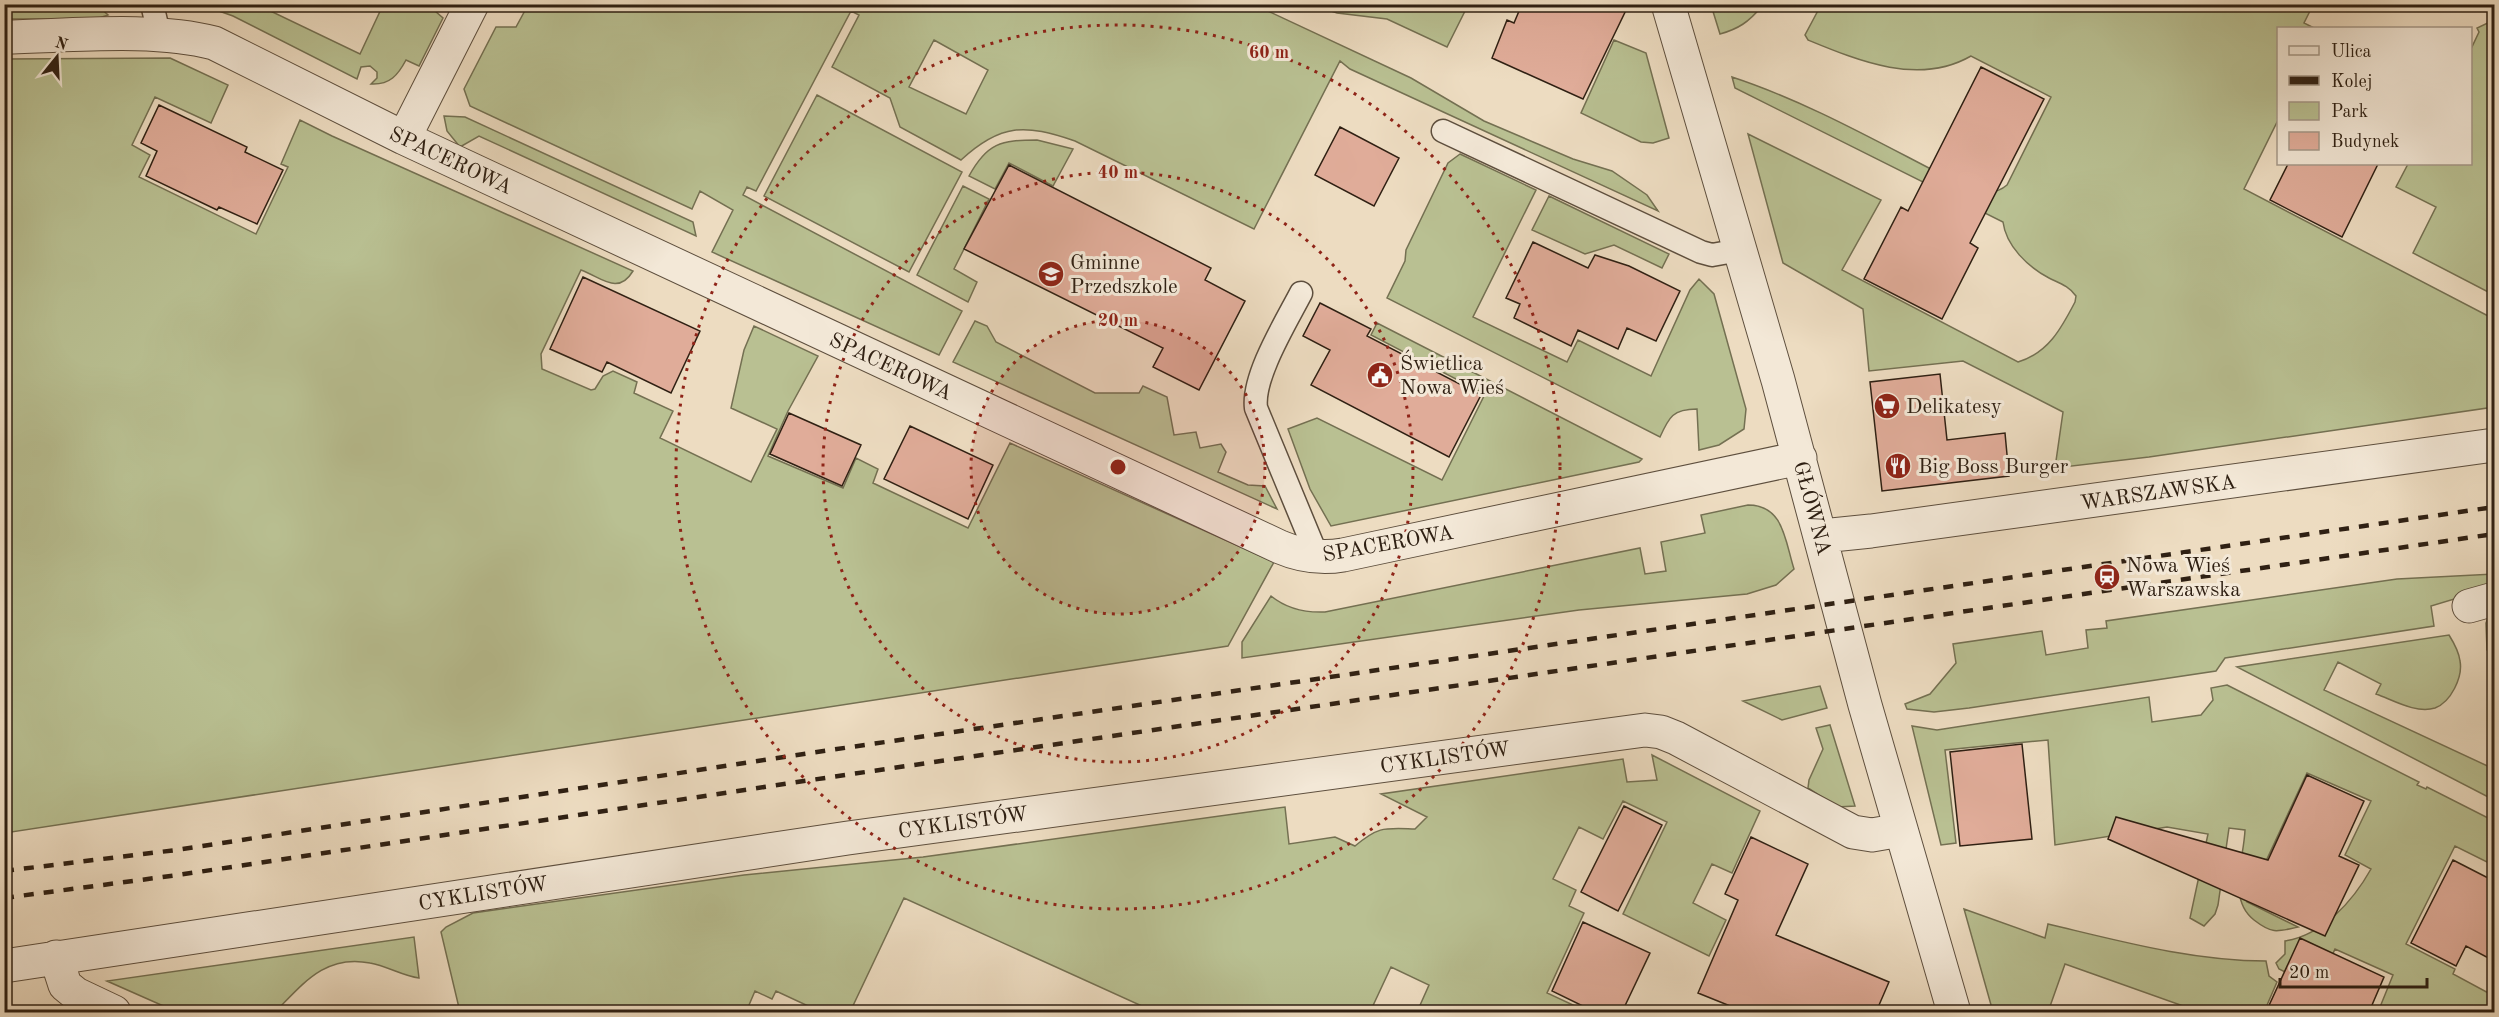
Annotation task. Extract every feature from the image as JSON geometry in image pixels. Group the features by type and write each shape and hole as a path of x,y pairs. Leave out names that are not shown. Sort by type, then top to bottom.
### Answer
{"street":[{"path":"404,138 472,4"},
{"name":"GŁÓWNA","path":"1668,4 1800,458 1865,705 1954,1012"},
{"name":"SPACEROWA","path":"4,37 155,19 187,37 214,43 404,138 1280,547 1305,556 1318,558 1343,555 1800,458"},
{"name":"WARSZAWSKA","path":"1821,536 2494,446"},
{"name":"CYKLISTÓW","path":"4,966 848,838 1645,730 1661,732 1676,738 1852,832 1872,835 1901,830"},
{"path":"56,957 65,985 76,994 114,1012"}],"lane":[{"path":"1443,131 1701,252 1712,255 1740,250"},
{"path":"1301,293 1260,376 1255,399 1256,408 1318,558"}],"green space":[{"path":"1468,4 1447,47 1387,19 1337,13 1314,5"},
{"path":"4,5 97,5 108,15 96,19 5,19"},
{"path":"202,5 258,5 360,54 383,5 428,5 443,18 419,66 406,60 393,78 383,83 371,84 377,78 377,72 370,66 361,67 357,79 233,16"},
{"path":"528,5 1255,5 1411,78 1484,121 1573,159 1612,171 1647,195 1658,211 1350,69 1340,61 1254,229 1075,141 1057,135 1028,130 1001,133 975,148 961,160 900,127 890,98 832,67 859,15 851,11 756,191 747,187 743,195 962,311 939,355 712,252 733,210 700,191 692,209 470,106 464,89 496,27 516,27","holes":["934,40 988,70 966,114 909,87"]},
{"path":"1711,5 1761,7 1743,24 1720,34"},
{"path":"1821,5 2313,5 2304,23 2312,27 2277,27 2277,122 2244,189 2494,319 2494,407 2149,457 2055,468 2063,412 1963,361 1869,371 1863,309 1783,263 1748,134 1881,200 1842,270 2018,362 2038,353 2046,346 2070,312 2076,296 2067,287 2041,273 2019,255 2008,239 2003,222 1735,88 1732,77 1821,113 1964,186 1986,192 1997,191 2007,185 2051,97 1971,56 1951,65 1910,70 1848,56 1808,40 1805,35"},
{"path":"2494,20 2494,295 2413,253 2436,207 2396,187 2407,165 2472,165 2472,47 2479,32 2477,28"},
{"path":"1614,40 1646,53 1669,138 1653,143 1641,142 1581,113"},
{"path":"170,58 228,85 211,123 155,97 132,145 150,155 139,177 256,234 288,167 281,164 300,120 633,271 627,278 615,284 581,270 541,354 542,369 591,390 595,389 603,376 613,371 637,382 634,393 673,411 660,438 751,482 777,429 731,408 744,350 754,326 818,356 788,411 768,456 843,488 856,458 878,469 873,483 968,528 1010,443 1274,562 1228,646 5,833 5,59"},
{"path":"817,95 962,172 909,272 764,196"},
{"path":"444,116 465,117 693,222 696,236 479,136 460,147 447,131"},
{"path":"1037,140 1073,149 1053,186 1009,163 995,189 969,176 982,156 996,146 1014,141"},
{"path":"1460,154 1536,190 1473,317 1567,362 1578,340 1651,376 1690,290 1699,279 1714,294 1746,409 1744,429 1719,445 1699,450 1697,409 1689,409 1669,419 1660,437 1387,298 1405,261 1406,250 1448,163"},
{"path":"963,186 989,199 954,269 977,282 968,302 917,275"},
{"path":"1549,196 1669,254 1662,268 1614,245 1585,254 1532,230"},
{"path":"975,321 987,326 996,342 1095,393 1139,393 1143,386 1167,397 1174,435 1196,432 1200,448 1221,444 1226,452 1218,472 1248,485 1265,486 1277,509 953,362"},
{"path":"1377,323 1642,459 1639,462 1331,526 1310,489 1288,429 1317,418 1442,480 1485,394 1371,335"},
{"path":"1748,505 1769,511 1776,518 1785,536 1794,569 1776,585 1747,594 1579,610 1242,658 1242,642 1271,596 1296,609 1325,612 1640,548 1645,574 1666,571 1661,542 1705,533 1701,515"},
{"path":"2494,574 2494,587 2431,606 2434,626 2225,658 2216,671 1969,708 1934,712 1907,709 1905,704 1930,694 1956,663 1953,644 2042,631 2046,655 2088,648 2086,630 2107,628 2106,621 2397,579"},
{"path":"2494,611 2494,657 2487,650 2486,623 2490,612"},
{"path":"2449,635 2459,654 2460,674 2451,695 2435,708 2412,708 2376,694 2381,684 2338,662 2324,690 2494,769 2494,800 2237,667"},
{"path":"2227,685 2419,782 2417,785 2426,789 2427,787 2494,821 2494,852 2489,863 2455,846 2406,944 2455,969 2453,974 2494,996 2494,1012 2378,1012 2393,975 2335,949 2318,988 2279,969 2276,963 2285,954 2285,941 2312,932 2335,915 2355,893 2371,869 2345,855 2371,801 2307,773 2247,902 2298,927 2285,930 2270,930 2260,925 2246,911 2241,901 2239,878 2245,830 2229,828 2218,905 2215,914 2204,926 2190,918 2208,834 2167,827 2055,845 2048,740 1945,750 1956,843 1941,845 1912,726 1937,730 2149,697 2152,722 2201,715 2213,700 2211,688"},
{"path":"1820,686 1827,708 1782,720 1743,701"},
{"path":"1830,725 1855,806 1837,807 1808,788 1809,780 1823,749 1816,728"},
{"path":"1652,755 1760,811 1732,873 1712,864 1693,903 1726,920 1709,956 1623,914 1667,822 1623,801 1603,839 1579,827 1553,879 1576,890 1569,906 1584,913 1547,993 1588,1012 1417,1012 1429,985 1391,967 1370,1012 1155,1012 904,898 850,1012 821,1012 776,991 772,999 755,991 746,1012 460,1012 441,932 473,913 744,875 923,857 1285,807 1289,844 1335,837 1355,846 1370,835 1382,830 1415,829 1427,817 1381,794 1623,759 1627,782 1657,780"},
{"path":"1964,909 2045,938 2048,924 2183,954 2266,961 2269,976 2277,982 2264,1012 2200,1012 2065,964 2048,1012 1993,1012"},
{"path":"414,937 419,978 370,963 354,961 340,963 328,967 305,982 275,1012 177,1012 107,981"}],"building":[{"path":"1522,4 1629,4 1583,99 1492,58 1507,20 1514,23"},
{"path":"1981,67 2044,99 1970,243 1978,248 1942,319 1864,279 1901,207 1908,211"},
{"path":"159,105 247,147 245,152 283,170 257,224 219,207 217,210 146,176 157,151 141,143"},
{"path":"1340,127 1399,158 1374,206 1315,175"},
{"path":"1009,165 1211,268 1205,280 1245,301 1199,390 1153,367 1163,348 964,249"},
{"path":"2288,165 2378,165 2342,237 2270,200"},
{"path":"1533,242 1588,268 1595,255 1629,266 1680,291 1656,341 1627,328 1618,349 1578,330 1571,346 1514,318 1520,304 1506,298"},
{"path":"583,277 700,331 671,393 607,362 602,372 550,349"},
{"name":"Świetlica Nowa Wieś","path":"1320,303 1371,329 1367,336 1481,395 1449,457 1311,385 1330,350 1303,336"},
{"path":"1940,374 1947,440 2005,433 2009,476 1882,491 1870,382"},
{"path":"789,413 861,445 842,486 770,454"},
{"path":"910,426 993,465 968,519 884,479"},
{"path":"2022,744 2032,839 1960,846 1950,752"},
{"path":"2307,775 2364,801 2339,856 2359,865 2325,936 2108,839 2116,817 2268,860"},
{"path":"1624,806 1662,825 1618,911 1581,892"},
{"path":"1751,837 1808,864 1776,935 1889,982 1876,1012 1745,1012 1698,993 1738,900 1725,894"},
{"path":"2453,860 2494,881 2494,961 2466,946 2456,966 2411,943"},
{"path":"1583,922 1650,953 1622,1012 1595,1012 1552,991"},
{"path":"2300,938 2384,977 2369,1012 2266,1012"}],"railway":[{"path":"4,871 176,850 810,753 2494,507"},
{"path":"4,898 178,875 2494,534"}],"place":[{"name":"Gminne Przedszkole","path":"1051,274"},
{"name":"Świetlica Nowa Wieś","path":"1380,375"},
{"name":"Delikatesy","path":"1887,406"},
{"name":"Big Boss Burger","path":"1898,466"},
{"name":"Nowa Wieś Warszawska","path":"2107,577"}]}
